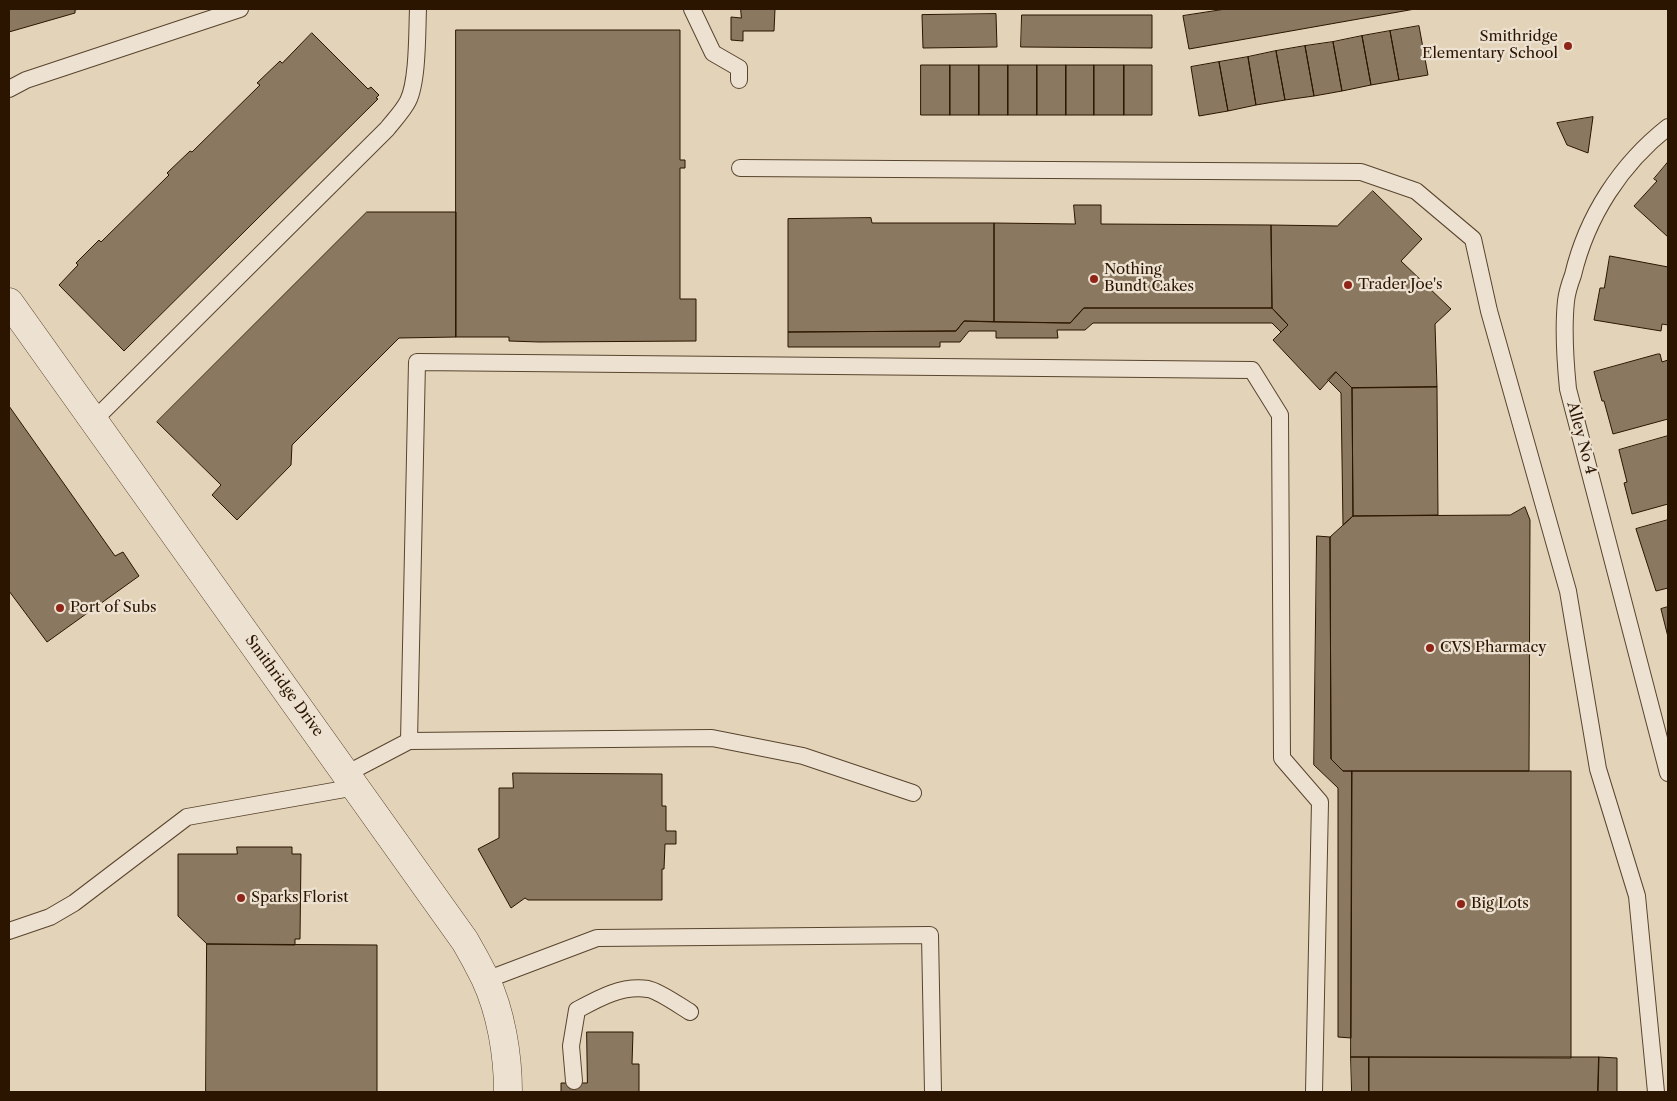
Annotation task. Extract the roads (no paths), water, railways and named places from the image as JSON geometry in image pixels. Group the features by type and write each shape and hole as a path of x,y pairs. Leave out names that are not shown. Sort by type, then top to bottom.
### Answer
{"street":[{"name":"Smithridge Drive","path":"9,302 465,940 486,980 502,1028 508,1074 508,1092"}],"lane":[{"path":"9,89 26,80 240,9"},
{"path":"94,421 387,129 402,111 413,86 418,9"},
{"path":"692,9 714,54 739,68 739,80"},
{"name":"Alley No 4","path":"1668,127 1651,140 1621,173 1596,212 1578,253 1566,300 1564,343 1568,389 1668,773"},
{"path":"740,168 1361,172 1416,192 1473,239 1492,320 1568,592 1598,769 1637,896 1656,1092"},
{"path":"409,741 417,362 1252,370 1280,415 1282,758 1320,802 1314,1092"},
{"path":"9,930 50,917 74,903 187,818 351,780 409,741 712,738 803,756 912,793"},
{"path":"486,980 597,938 930,935 933,1092"},
{"path":"574,1080 571,1046 577,1010 596,999 622,989 649,989 690,1012"}],"place":[{"name":"Smithridge Elementary School","path":"1568,46"},
{"name":"Nothing Bundt Cakes","path":"1094,279"},
{"name":"Trader Joe's","path":"1348,285"},
{"name":"Port of Subs","path":"60,608"},
{"name":"CVS Pharmacy","path":"1430,648"},
{"name":"Sparks Florist","path":"241,898"},
{"name":"Big Lots","path":"1461,904"}]}
